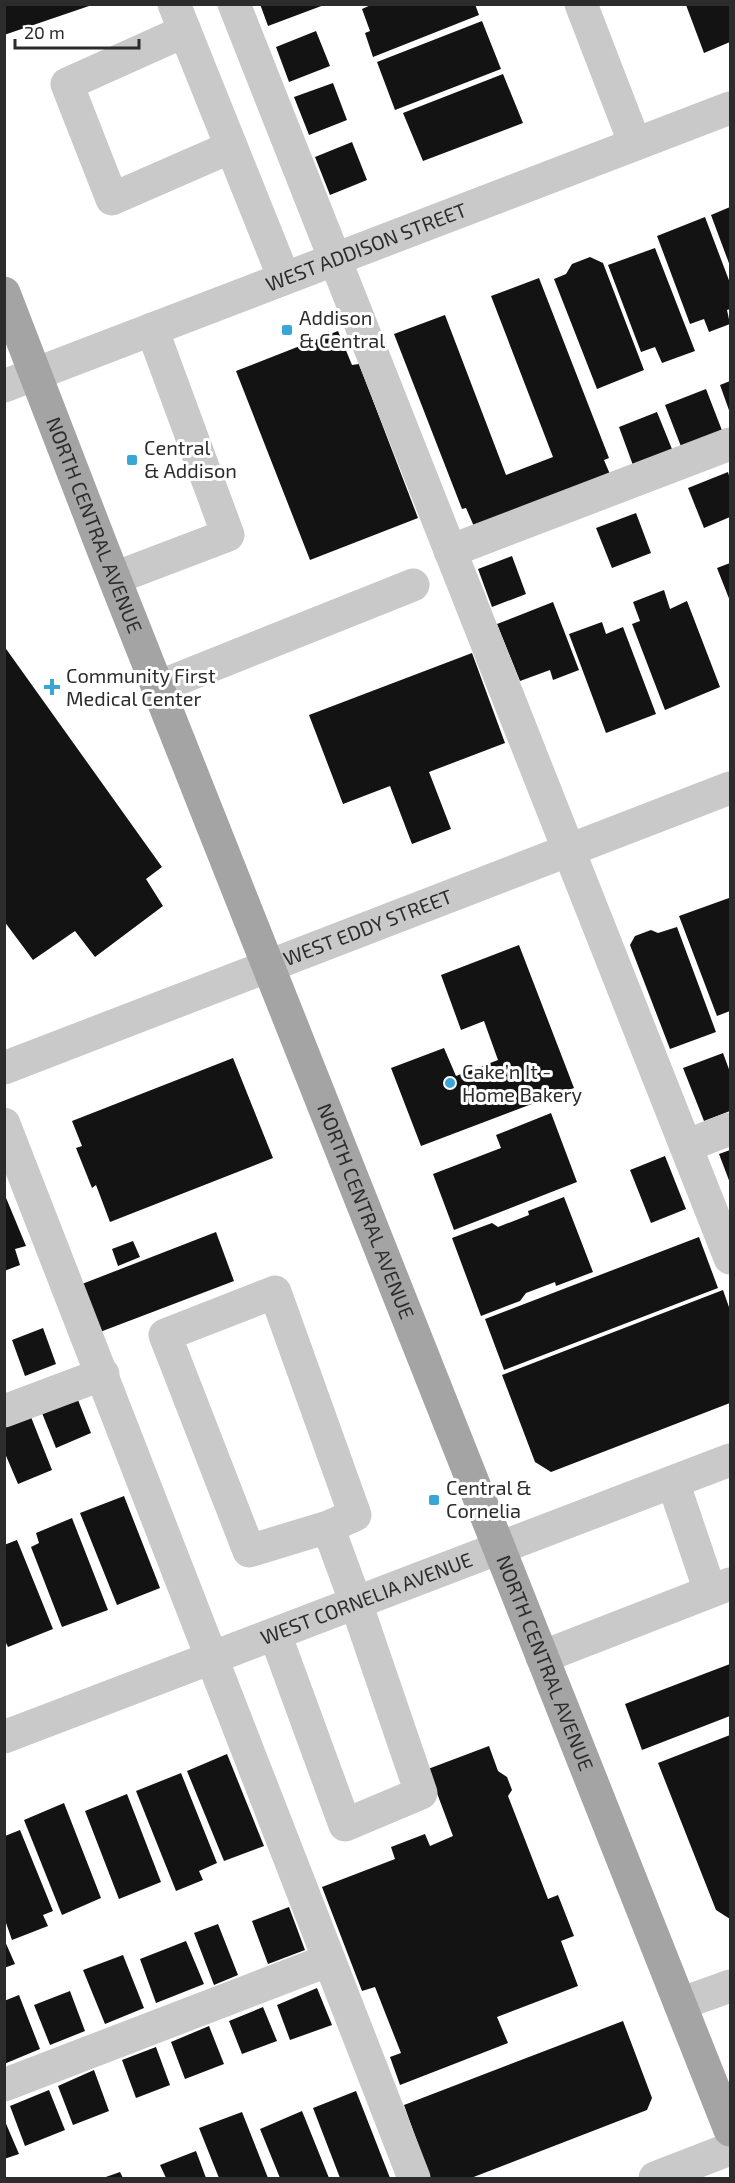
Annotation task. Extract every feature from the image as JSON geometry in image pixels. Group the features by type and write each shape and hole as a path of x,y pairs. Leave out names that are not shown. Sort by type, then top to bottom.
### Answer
{"main road":[{"name":"NORTH CENTRAL AVENUE","path":"4,293 730,2130"}],"street":[{"path":"234,4 730,1258"},
{"path":"580,4 635,144"},
{"path":"231,147 112,199 67,84 179,18 285,278"},
{"name":"WEST ADDISON STREET","path":"4,386 730,108"},
{"path":"115,578 228,535 153,329"},
{"path":"450,551 730,444"},
{"path":"158,687 413,585"},
{"name":"WEST EDDY STREET","path":"4,1068 730,788"},
{"path":"4,1124 414,2178"},
{"path":"686,1146 730,1129"},
{"path":"275,1634 345,1825 421,1794 356,1603 342,1521 275,1292 165,1335 249,1551 342,1521"},
{"path":"4,1411 103,1374"},
{"name":"WEST CORNELIA AVENUE","path":"4,1737 730,1460"},
{"path":"542,1657 720,1587 673,1482"},
{"path":"4,2085 329,1960"},
{"path":"680,2004 730,1986"},
{"path":"655,2178 730,2149"}],"building":[{"path":"4,4 92,4 92,5 4,35"},
{"path":"260,4 324,4 324,5 268,26"},
{"path":"373,4 475,4 479,15 373,57 365,33 370,31 362,9"},
{"path":"686,5 730,5 730,42 704,53"},
{"path":"482,21 501,69 395,110 377,62"},
{"path":"316,31 330,66 289,82 276,47"},
{"path":"503,74 523,123 423,161 403,113"},
{"path":"333,83 347,120 309,135 294,97"},
{"path":"352,142 367,180 330,195 315,157"},
{"path":"730,207 730,266 711,215"},
{"path":"705,217 730,283 730,309 727,310 730,324 709,332 704,319 690,324 657,236"},
{"path":"655,248 695,351 662,363 655,347 641,352 608,265"},
{"path":"590,257 603,263 644,370 597,389 554,279 566,274 572,264"},
{"path":"539,278 609,458 604,460 612,479 476,531 466,508 462,509 394,334 445,315 506,475 553,457 491,296"},
{"path":"338,331 352,365 359,364 418,518 310,560 236,371"},
{"path":"730,381 730,413 720,385"},
{"path":"706,389 723,433 682,449 665,405"},
{"path":"657,412 674,454 634,468 619,427"},
{"path":"728,472 730,517 704,528 688,488"},
{"path":"636,513 651,553 612,568 596,528"},
{"path":"512,556 526,594 492,607 478,569"},
{"path":"730,563 730,601 717,568"},
{"path":"664,590 670,609 687,601 720,687 665,710 632,624 640,621 633,602"},
{"path":"553,602 579,670 553,680 550,670 520,681 497,624"},
{"path":"602,622 606,634 623,627 656,714 606,733 569,634"},
{"path":"4,646 162,867 146,879 163,906 95,957 75,931 33,960 4,921"},
{"path":"472,653 505,743 429,772 451,829 412,844 390,786 343,804 309,715"},
{"path":"729,898 730,1011 717,1016 679,916"},
{"path":"677,927 716,1032 670,1049 630,945 635,936 651,930 658,933"},
{"path":"519,945 574,1088 421,1146 391,1068 444,1048 456,1076 498,1060 484,1021 461,1030 441,975"},
{"path":"723,1053 730,1072 730,1111 704,1121 683,1068"},
{"path":"233,1058 273,1158 110,1222 96,1185 92,1188 76,1148 82,1146 72,1121"},
{"path":"551,1113 577,1182 454,1230 433,1174 501,1148 496,1135"},
{"path":"730,1150 730,1183 719,1154"},
{"path":"665,1156 686,1209 651,1223 630,1170"},
{"path":"4,1193 26,1246 15,1249 20,1265 4,1271"},
{"path":"564,1197 593,1272 556,1286 555,1282 526,1293 520,1301 481,1316 452,1238 492,1223 498,1227 529,1215 528,1211"},
{"path":"216,1232 234,1281 100,1332 82,1284"},
{"path":"699,1237 718,1288 504,1370 485,1319"},
{"path":"133,1241 140,1257 118,1266 112,1249"},
{"path":"723,1290 730,1310 730,1403 551,1472 535,1462 502,1375"},
{"path":"43,1328 56,1364 25,1376 12,1340"},
{"path":"78,1400 91,1433 56,1448 42,1413"},
{"path":"31,1417 52,1470 18,1484 4,1451 4,1428"},
{"path":"124,1496 160,1588 117,1605 80,1513"},
{"path":"72,1518 108,1610 62,1627 31,1547 39,1543 36,1533"},
{"path":"17,1540 53,1629 8,1647 4,1639 4,1545"},
{"path":"730,1664 730,1716 642,1750 625,1704"},
{"path":"730,1735 730,1919 716,1910 658,1763"},
{"path":"489,1746 498,1771 507,1777 512,1790 508,1796 548,1899 558,1895 574,1936 561,1941 578,1986 497,2017 508,2043 400,2085 390,2057 401,2053 375,1987 362,1991 322,1887 395,1859 391,1847 425,1834 430,1846 453,1836 428,1769"},
{"path":"227,1754 264,1846 224,1861 187,1771"},
{"path":"181,1773 217,1863 199,1871 203,1880 176,1891 136,1791"},
{"path":"127,1794 161,1882 119,1899 85,1811"},
{"path":"64,1803 101,1898 62,1915 24,1820"},
{"path":"20,1830 53,1911 43,1915 48,1926 12,1940 5,1920 5,1836"},
{"path":"289,1907 305,1950 268,1964 252,1921"},
{"path":"218,1924 238,1975 214,1985 194,1933"},
{"path":"4,1939 15,1964 4,1968"},
{"path":"186,1941 204,1984 156,2003 140,1959"},
{"path":"123,1955 144,2008 105,2024 83,1970"},
{"path":"317,1988 332,2025 290,2040 277,2005"},
{"path":"70,1991 85,2031 50,2045 34,2005"},
{"path":"19,1995 40,2049 4,2064 4,2001"},
{"path":"263,2007 277,2041 242,2054 229,2021"},
{"path":"623,2021 652,2098 647,2110 471,2178 430,2178 404,2105"},
{"path":"209,2026 224,2064 185,2079 171,2042"},
{"path":"156,2047 170,2085 136,2098 122,2060"},
{"path":"94,2070 109,2111 73,2125 58,2086"},
{"path":"49,2090 65,2130 25,2146 10,2106"},
{"path":"356,2091 390,2178 340,2178 313,2108"},
{"path":"302,2111 329,2178 280,2178 260,2129"},
{"path":"242,2112 268,2178 219,2178 199,2128"},
{"path":"4,2119 19,2154 4,2159"},
{"path":"196,2151 206,2178 166,2178 160,2165"},
{"path":"120,2172 123,2178 103,2178"}],"place":[{"name":"Addison & Central","path":"287,330"},
{"name":"Central & Addison","path":"132,460"},
{"name":"Community First Medical Center","path":"52,687"},
{"name":"Cake’n It - Home Bakery","path":"450,1083"},
{"name":"Central & Cornelia","path":"434,1500"}]}
